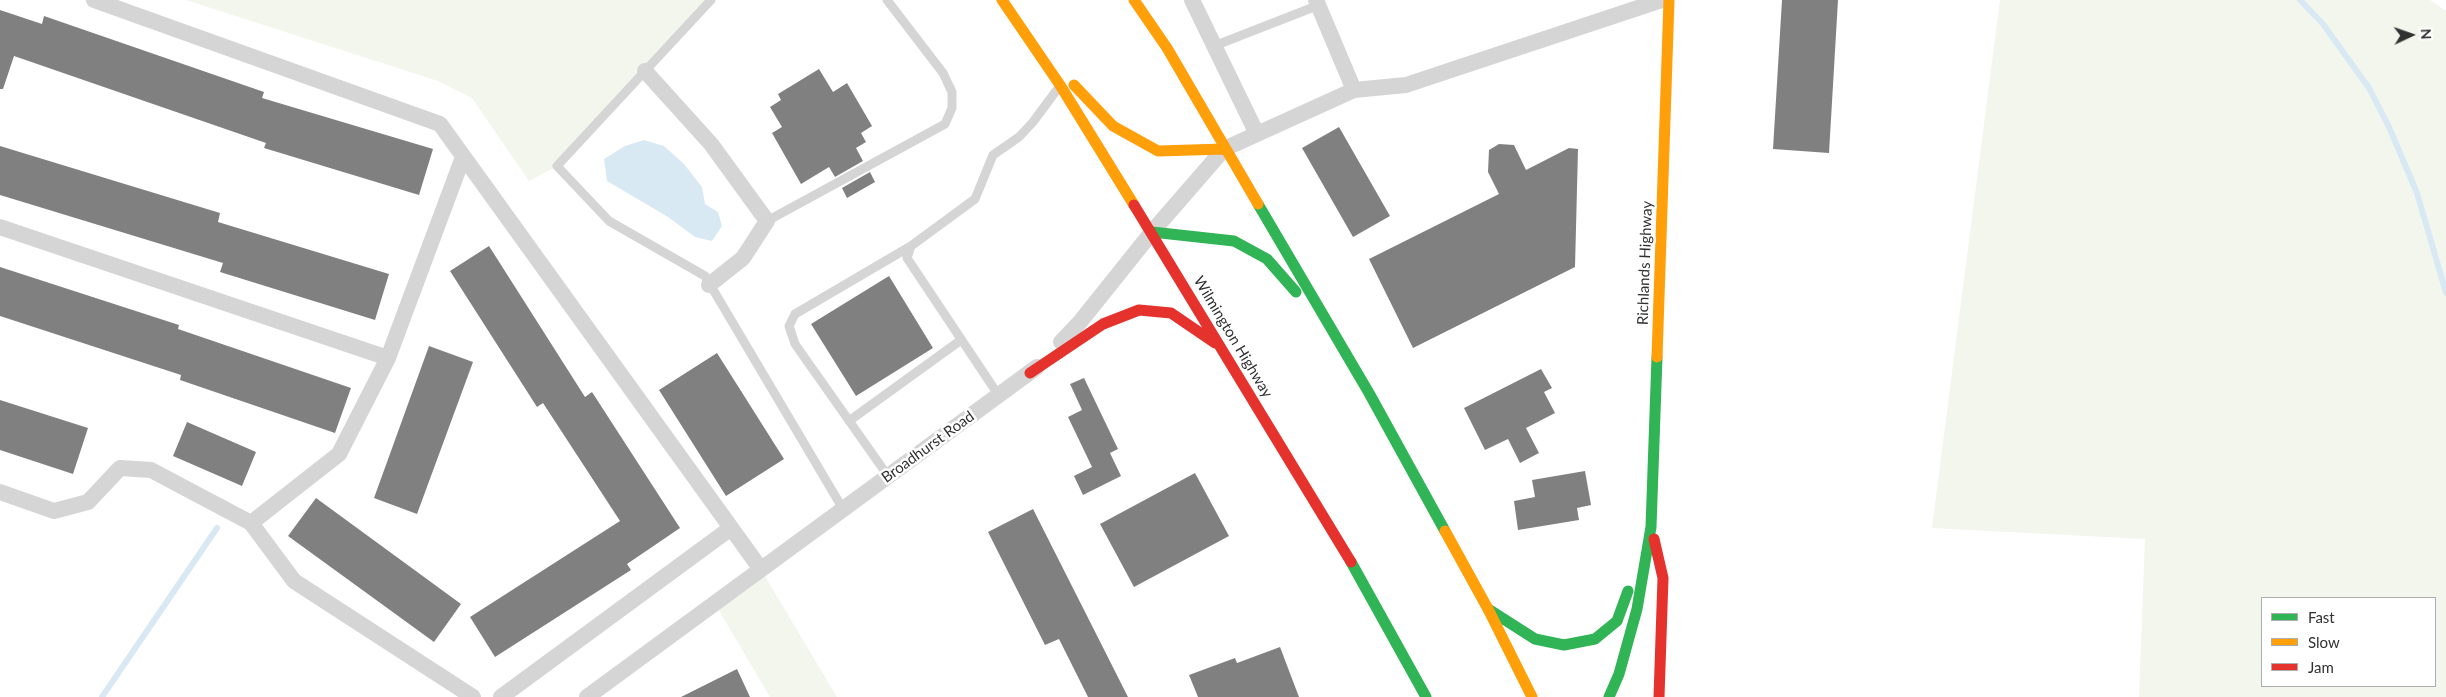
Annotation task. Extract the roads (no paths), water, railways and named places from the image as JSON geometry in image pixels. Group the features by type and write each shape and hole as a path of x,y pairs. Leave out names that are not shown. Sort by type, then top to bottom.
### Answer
{"main road":[{"name":"Wilmington Highway","path":"1002,0 1060,85 1223,348 1327,520 1426,697"},
{"path":"1134,0 1166,48 1224,149 1339,340 1488,609 1532,697"},
{"name":"Richlands Highway","path":"1609,697 1619,674 1637,610 1650,527 1670,0"},
{"path":"1031,40 1113,126 1158,151 1224,149"},
{"path":"1152,232 1194,235 1234,241 1267,259 1339,340"},
{"path":"1030,373 1102,324 1138,310 1171,313 1223,348"},
{"path":"1488,609 1535,639 1564,645 1595,639 1617,621 1650,527"},
{"name":"Richlands Highway","path":"1650,527 1663,578 1659,697"}],"street":[{"path":"94,0 440,124 760,568"},
{"path":"1192,0 1257,134"},
{"path":"1224,149 1354,90 1406,86 1662,0"},
{"path":"1318,3 1354,90"},
{"path":"645,71 711,144 766,221 743,258 709,285"},
{"name":"Broadhurst Road","path":"587,697 760,568 1030,373 1080,322 1152,232 1224,149"},
{"path":"251,523 339,454 388,358 463,157"},
{"path":"0,227 388,358"},
{"path":"0,492 54,511 88,502 120,468 151,470 251,523 294,581 472,697"},
{"path":"500,697 731,528"}],"lane":[{"path":"711,0 557,166 609,221 705,276 843,509"},
{"path":"766,221 945,124 952,108 952,92 943,73 887,0"},
{"path":"1214,46 1318,3"},
{"path":"888,476 795,344 789,326 795,314 911,246 975,199 993,155 1019,137 1033,122 1060,85"},
{"path":"911,246 907,258 999,396"},
{"path":"849,421 961,340"}],"waterway":[{"path":"2300,0 2323,24 2369,88 2389,127 2417,193 2446,293"},
{"path":"102,697 217,528"}]}
